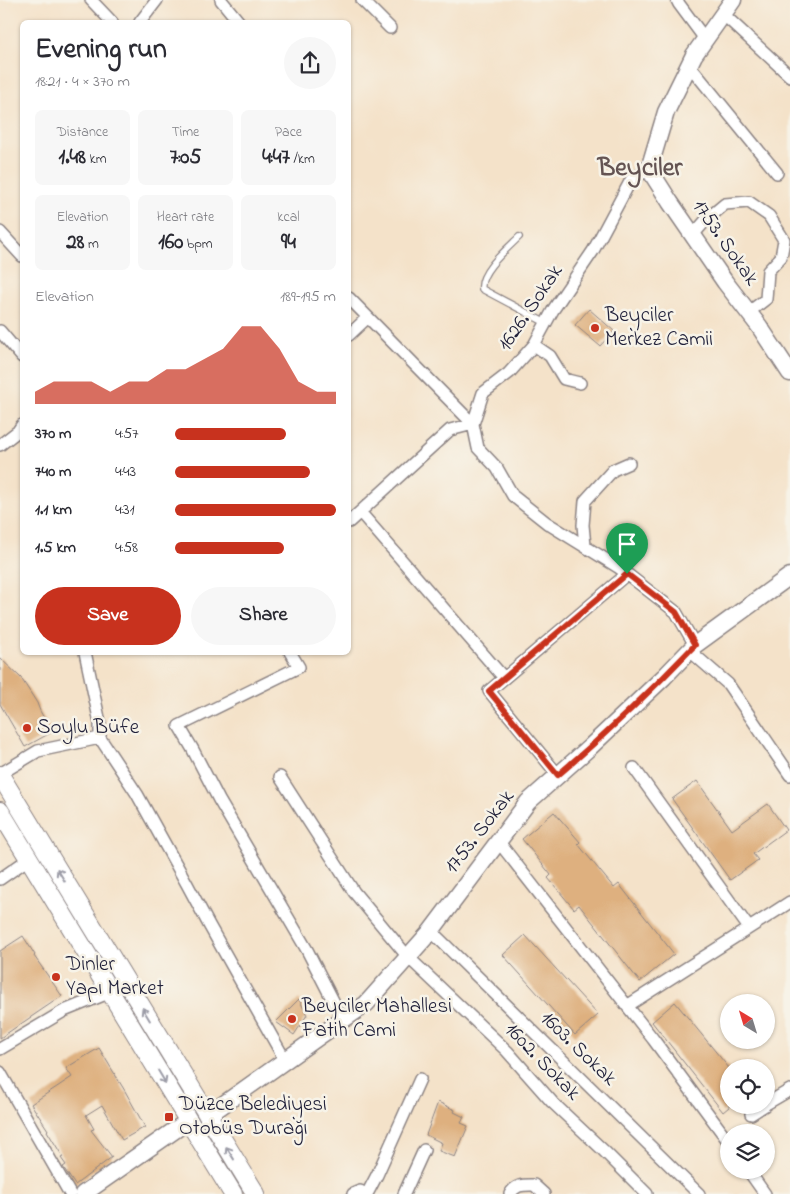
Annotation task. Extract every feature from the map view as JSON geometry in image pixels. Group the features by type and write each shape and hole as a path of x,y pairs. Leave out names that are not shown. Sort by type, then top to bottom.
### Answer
{"main road":[{"path":"0,774 256,1194"},
{"path":"0,811 111,992 231,1194"}],"street":[{"path":"91,0 110,20"},
{"path":"142,20 157,0"},
{"path":"221,0 237,20"},
{"path":"362,0 390,28"},
{"path":"677,0 705,39"},
{"path":"650,169 666,112 689,65 733,0"},
{"path":"723,14 790,76"},
{"path":"689,65 777,173"},
{"name":"1753. Sokak","path":"650,169 670,202 725,282 760,326 790,373"},
{"name":"1626. Sokak","path":"473,424 483,393 509,373 534,345 553,310 592,251 631,180 650,169"},
{"path":"693,235 707,219 725,204 749,202 769,216 784,240 781,257 768,271 766,300 748,312"},
{"path":"1,234 20,254"},
{"path":"351,300 473,424 478,448 497,468 513,496 547,522 618,567 676,612 692,648 728,684 790,775"},
{"path":"351,333 367,318"},
{"path":"0,331 20,355"},
{"path":"534,345 550,356 564,378 580,383"},
{"path":"351,520 450,430 473,424"},
{"path":"0,445 20,428"},
{"path":"585,546 582,525 585,501 613,470 630,463"},
{"path":"360,512 504,678"},
{"path":"558,775 489,691 627,574"},
{"name":"1753. Sokak","path":"207,1116 366,1004 431,931 528,802 590,747 692,648 734,615 790,576"},
{"path":"86,655 100,723 100,738 141,801 285,1060"},
{"path":"292,655 299,667 179,726 219,800 307,950 343,1020"},
{"path":"0,774 38,751 100,738"},
{"path":"634,768 749,928"},
{"name":"1602. Sokak","path":"280,777 354,892 408,957 507,1051 552,1102 647,1194"},
{"path":"498,841 653,1039 720,1130"},
{"path":"0,879 30,858"},
{"path":"627,1006 790,902"},
{"name":"1603. Sokak","path":"431,931 699,1194"},
{"path":"0,1049 64,1010 111,992"},
{"path":"0,1072 70,1194"},
{"path":"353,1194 360,1191 366,1194 377,1175 420,1079"},
{"path":"775,1099 790,1090"},
{"path":"83,1194 188,1121"},
{"path":"404,1194 424,1150"},
{"path":"754,1179 765,1194"},
{"path":"510,1194 519,1185 534,1185 544,1194"}],"lane":[{"path":"519,237 487,271 481,283 482,289 546,323"}],"building":[{"name":"Beyciler Merkez Camii","path":"589,309 614,331 600,346 575,325"},
{"path":"0,658 21,678 52,732 25,747 0,704"},
{"path":"697,781 732,830 768,804 786,830 753,854 758,860 730,880 672,799"},
{"path":"554,812 580,842 578,844 614,888 619,884 674,954 640,982 579,905 574,909 548,878 551,875 522,839"},
{"path":"525,935 598,1015 575,1035 503,955"},
{"path":"23,936 34,956 62,996 0,1038 0,951"},
{"name":"Beyciler Mahallesi Fatih Cami","path":"299,999 307,1015 294,1035 276,1022"},
{"path":"675,1002 722,1059 720,1059 720,1108 652,1022"},
{"path":"99,1048 145,1127 122,1140 102,1105 86,1115 94,1129 91,1130 112,1157 75,1185 63,1167 66,1165 61,1158 63,1157 31,1104 72,1077 66,1068"},
{"path":"438,1102 455,1110 454,1112 464,1117 461,1123 468,1126 455,1157 439,1151 442,1143 426,1135"}],"place":[{"name":"Beyciler Merkez Camii","path":"595,328"},
{"name":"Soylu Büfe","path":"27,728"},
{"name":"Dinler Yapı Market","path":"56,977"},
{"name":"Beyciler Mahallesi Fatih Cami","path":"292,1019"},
{"name":"Düzce Belediyesi Otobüs Durağı","path":"169,1117"}],"district":[{"name":"Beyciler","path":"640,169"}],"route":[{"path":"627,574 676,612 695,645 664,677 558,775 489,691 627,574"}]}
